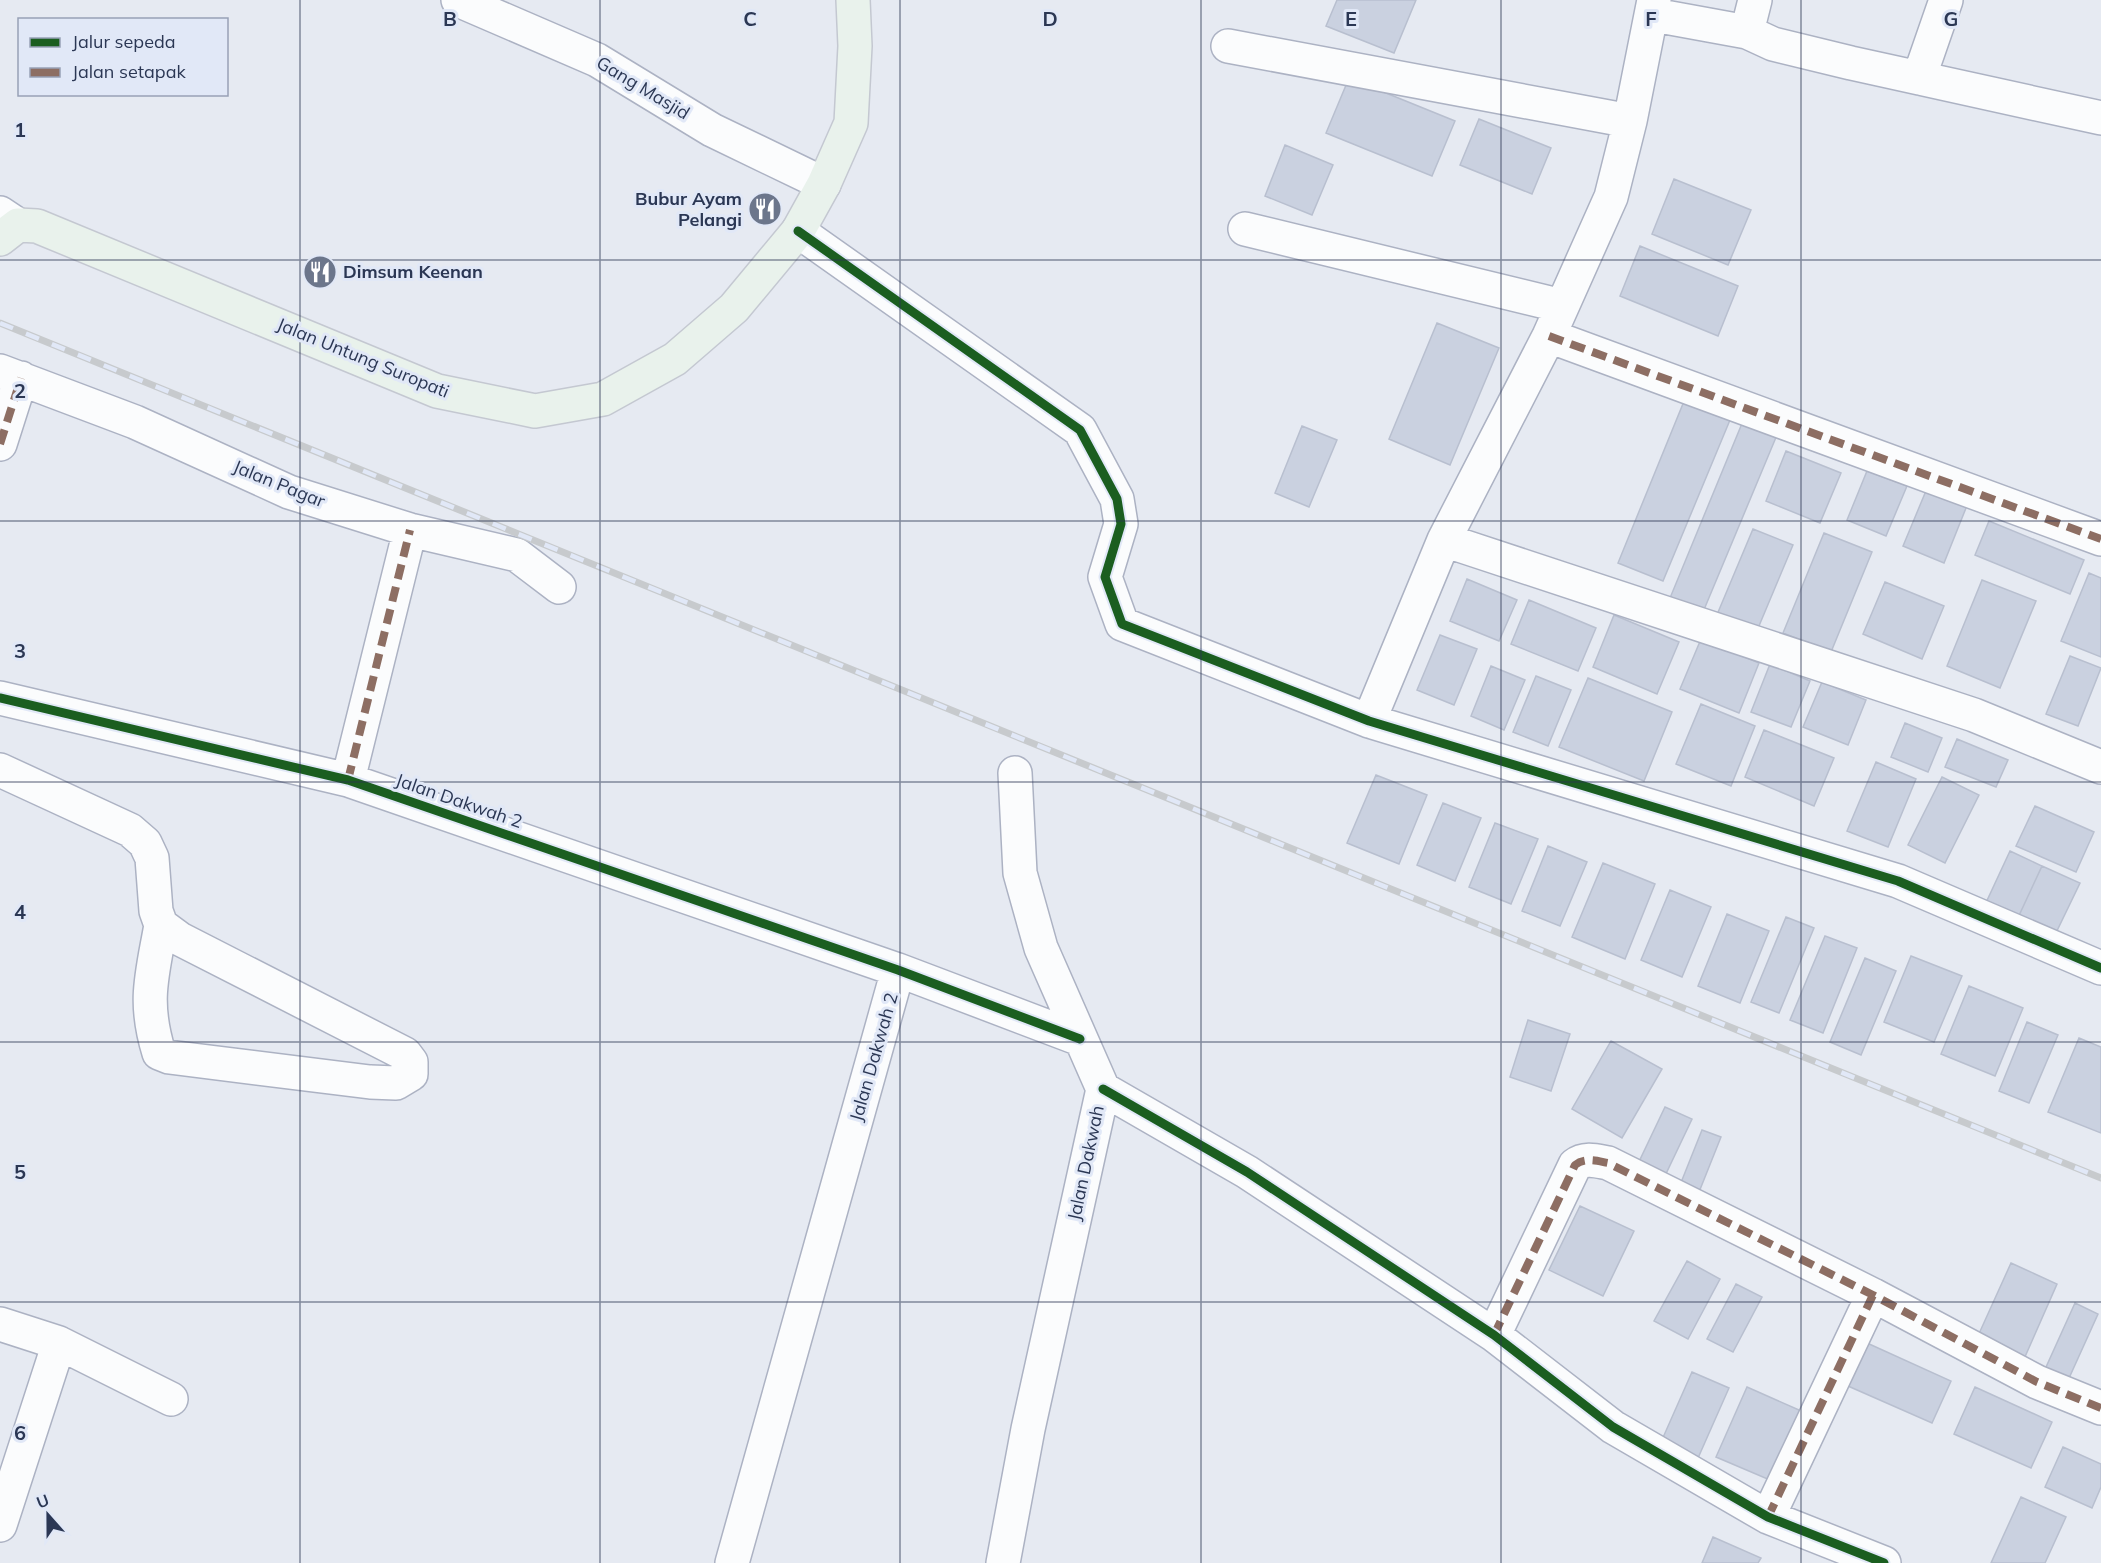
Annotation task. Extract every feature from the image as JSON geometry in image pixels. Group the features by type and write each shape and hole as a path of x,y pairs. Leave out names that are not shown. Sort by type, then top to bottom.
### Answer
{"main road":[{"name":"Jalan Untung Suropati","path":"6,226 37,226 74,240 437,391 535,411 603,399 675,359 734,308 798,231 824,184 851,123 855,46 853,0"}],"street":[{"name":"Gang Masjid","path":"458,0 597,60 712,130 824,184"},
{"path":"1747,32 1755,0"},
{"path":"1919,78 1946,0"},
{"path":"1369,721 1444,540 1549,336 1611,197 1654,8 1747,32 1773,44 2101,118"},
{"path":"1228,46 1630,121"},
{"path":"1245,229 1562,306"},
{"path":"798,231 1080,430 1117,499 1121,524 1105,577 1122,624 1369,721 1898,881 2101,968"},
{"path":"1549,336 2101,539"},
{"path":"0,444 10,375"},
{"name":"Jalan Pagar","path":"10,375 135,422 289,492 410,530 517,555 559,588"},
{"path":"348,780 410,530"},
{"path":"1444,540 1974,715 2101,768"},
{"name":"Jalan Dakwah 2","path":"0,698 348,780 898,970 732,1563"},
{"path":"0,770 130,830 145,843 152,858 156,911 161,925 149,995 149,1019 159,1053 169,1057 370,1082 396,1083 411,1074 411,1062 405,1054 180,939 161,925"},
{"name":"Jalan Dakwah","path":"1003,1563 1028,1429 1103,1089 1041,948 1020,873 1015,773"},
{"path":"898,970 1080,1039"},
{"path":"1103,1089 1247,1172 1494,1335 1613,1427 1768,1517 1884,1563"},
{"path":"1494,1335 1575,1165 1587,1160 1608,1163 1873,1295 2037,1382 2101,1408"},
{"path":"1768,1517 1873,1295"},
{"path":"0,1324 59,1343 171,1399"},
{"path":"0,1525 59,1343"}],"building":[{"path":"1337,0 1416,0 1394,53 1326,26"},
{"path":"1349,78 1455,121 1432,176 1326,133"},
{"path":"1479,119 1551,148 1532,194 1460,165"},
{"path":"1285,145 1333,165 1312,215 1265,196"},
{"path":"1674,179 1751,210 1728,265 1652,234"},
{"path":"1640,246 1738,286 1718,336 1620,296"},
{"path":"1437,323 1499,348 1450,465 1389,439"},
{"path":"1689,389 1735,408 1663,581 1618,563"},
{"path":"1743,421 1777,435 1703,612 1670,598"},
{"path":"1302,426 1337,440 1309,507 1275,493"},
{"path":"1786,451 1841,473 1820,523 1766,501"},
{"path":"1867,471 1907,486 1886,536 1847,520"},
{"path":"1928,486 1968,503 1944,563 1903,546"},
{"path":"1989,521 2084,560 2070,594 1975,555"},
{"path":"1753,529 1793,545 1756,633 1716,617"},
{"path":"1824,533 1872,552 1831,652 1783,633"},
{"path":"2089,573 2101,578 2101,657 2061,641"},
{"path":"1467,579 1517,600 1499,641 1450,621"},
{"path":"1982,580 2036,601 2000,688 1947,666"},
{"path":"1885,582 1944,606 1922,659 1863,634"},
{"path":"1529,600 1596,628 1578,671 1511,644"},
{"path":"1614,615 1679,642 1657,694 1593,667"},
{"path":"1440,635 1477,649 1454,705 1417,690"},
{"path":"1701,639 1759,663 1739,713 1680,689"},
{"path":"2070,656 2101,668 2078,726 2046,714"},
{"path":"1770,664 1810,681 1791,727 1751,712"},
{"path":"1491,666 1525,680 1504,730 1471,716"},
{"path":"1536,676 1571,690 1548,746 1513,732"},
{"path":"1588,678 1672,712 1644,781 1559,747"},
{"path":"1822,682 1866,700 1848,745 1803,727"},
{"path":"1701,704 1755,726 1731,786 1676,764"},
{"path":"1905,723 1942,738 1928,772 1891,757"},
{"path":"1764,730 1834,758 1814,806 1745,777"},
{"path":"1957,739 2008,760 1996,787 1945,767"},
{"path":"1876,762 1916,779 1888,847 1847,831"},
{"path":"1376,775 1427,795 1399,864 1347,843"},
{"path":"1942,777 1979,795 1945,863 1908,845"},
{"path":"1443,803 1481,818 1455,881 1417,865"},
{"path":"2035,806 2094,832 2076,872 2016,846"},
{"path":"1495,823 1538,839 1511,904 1469,887"},
{"path":"1548,846 1587,862 1560,926 1522,911"},
{"path":"2010,851 2042,866 2016,922 1984,907"},
{"path":"1603,863 1655,884 1625,959 1572,937"},
{"path":"2042,866 2080,883 2053,939 2016,922"},
{"path":"1670,890 1711,907 1682,977 1641,960"},
{"path":"1727,914 1769,931 1740,1003 1698,986"},
{"path":"1786,917 1814,928 1779,1013 1751,1002"},
{"path":"1825,936 1857,948 1823,1033 1790,1020"},
{"path":"1911,956 1962,976 1934,1042 1884,1022"},
{"path":"1865,958 1896,971 1861,1055 1830,1042"},
{"path":"1969,986 2023,1008 1995,1076 1941,1054"},
{"path":"1528,1020 1570,1034 1551,1091 1510,1077"},
{"path":"2027,1022 2058,1035 2029,1103 1999,1091"},
{"path":"2079,1038 2101,1047 2101,1133 2048,1112"},
{"path":"1611,1041 1662,1069 1622,1138 1572,1109"},
{"path":"1665,1107 1692,1119 1663,1180 1636,1168"},
{"path":"1702,1130 1721,1137 1699,1192 1680,1185"},
{"path":"1580,1206 1634,1231 1603,1296 1549,1270"},
{"path":"1687,1261 1720,1279 1688,1339 1654,1321"},
{"path":"2011,1263 2057,1284 2024,1359 1977,1338"},
{"path":"1736,1284 1762,1297 1733,1352 1707,1339"},
{"path":"2075,1303 2098,1314 2065,1387 2042,1376"},
{"path":"1867,1343 1951,1381 1932,1423 1848,1386"},
{"path":"1692,1372 1729,1388 1698,1458 1661,1442"},
{"path":"1747,1387 1808,1414 1777,1483 1716,1457"},
{"path":"1975,1387 2052,1422 2031,1468 1954,1434"},
{"path":"2063,1447 2101,1464 2101,1487 2092,1508 2045,1487"},
{"path":"2021,1497 2066,1517 2045,1563 1991,1563"},
{"path":"1713,1537 1761,1558 1758,1563 1702,1563"}],"railway":[{"path":"0,323 2101,1178"}],"marked path":[{"path":"1549,336 2101,539"},
{"path":"0,444 21,378"},
{"path":"348,780 410,530"},
{"path":"1494,1335 1575,1165 1587,1160 1608,1163 1873,1295 2037,1382 2101,1408"},
{"path":"1768,1517 1873,1295"}],"cycle path":[{"path":"798,231 1080,430 1117,499 1121,524 1105,577 1122,624 1369,721 1898,881 2101,968"},
{"path":"0,698 348,780 898,970 1080,1039"},
{"path":"1103,1089 1247,1172 1494,1335 1613,1427 1768,1517 1884,1563"}],"place":[{"name":"Bubur Ayam Pelangi","path":"765,209"},
{"name":"Dimsum Keenan","path":"320,272"}]}
